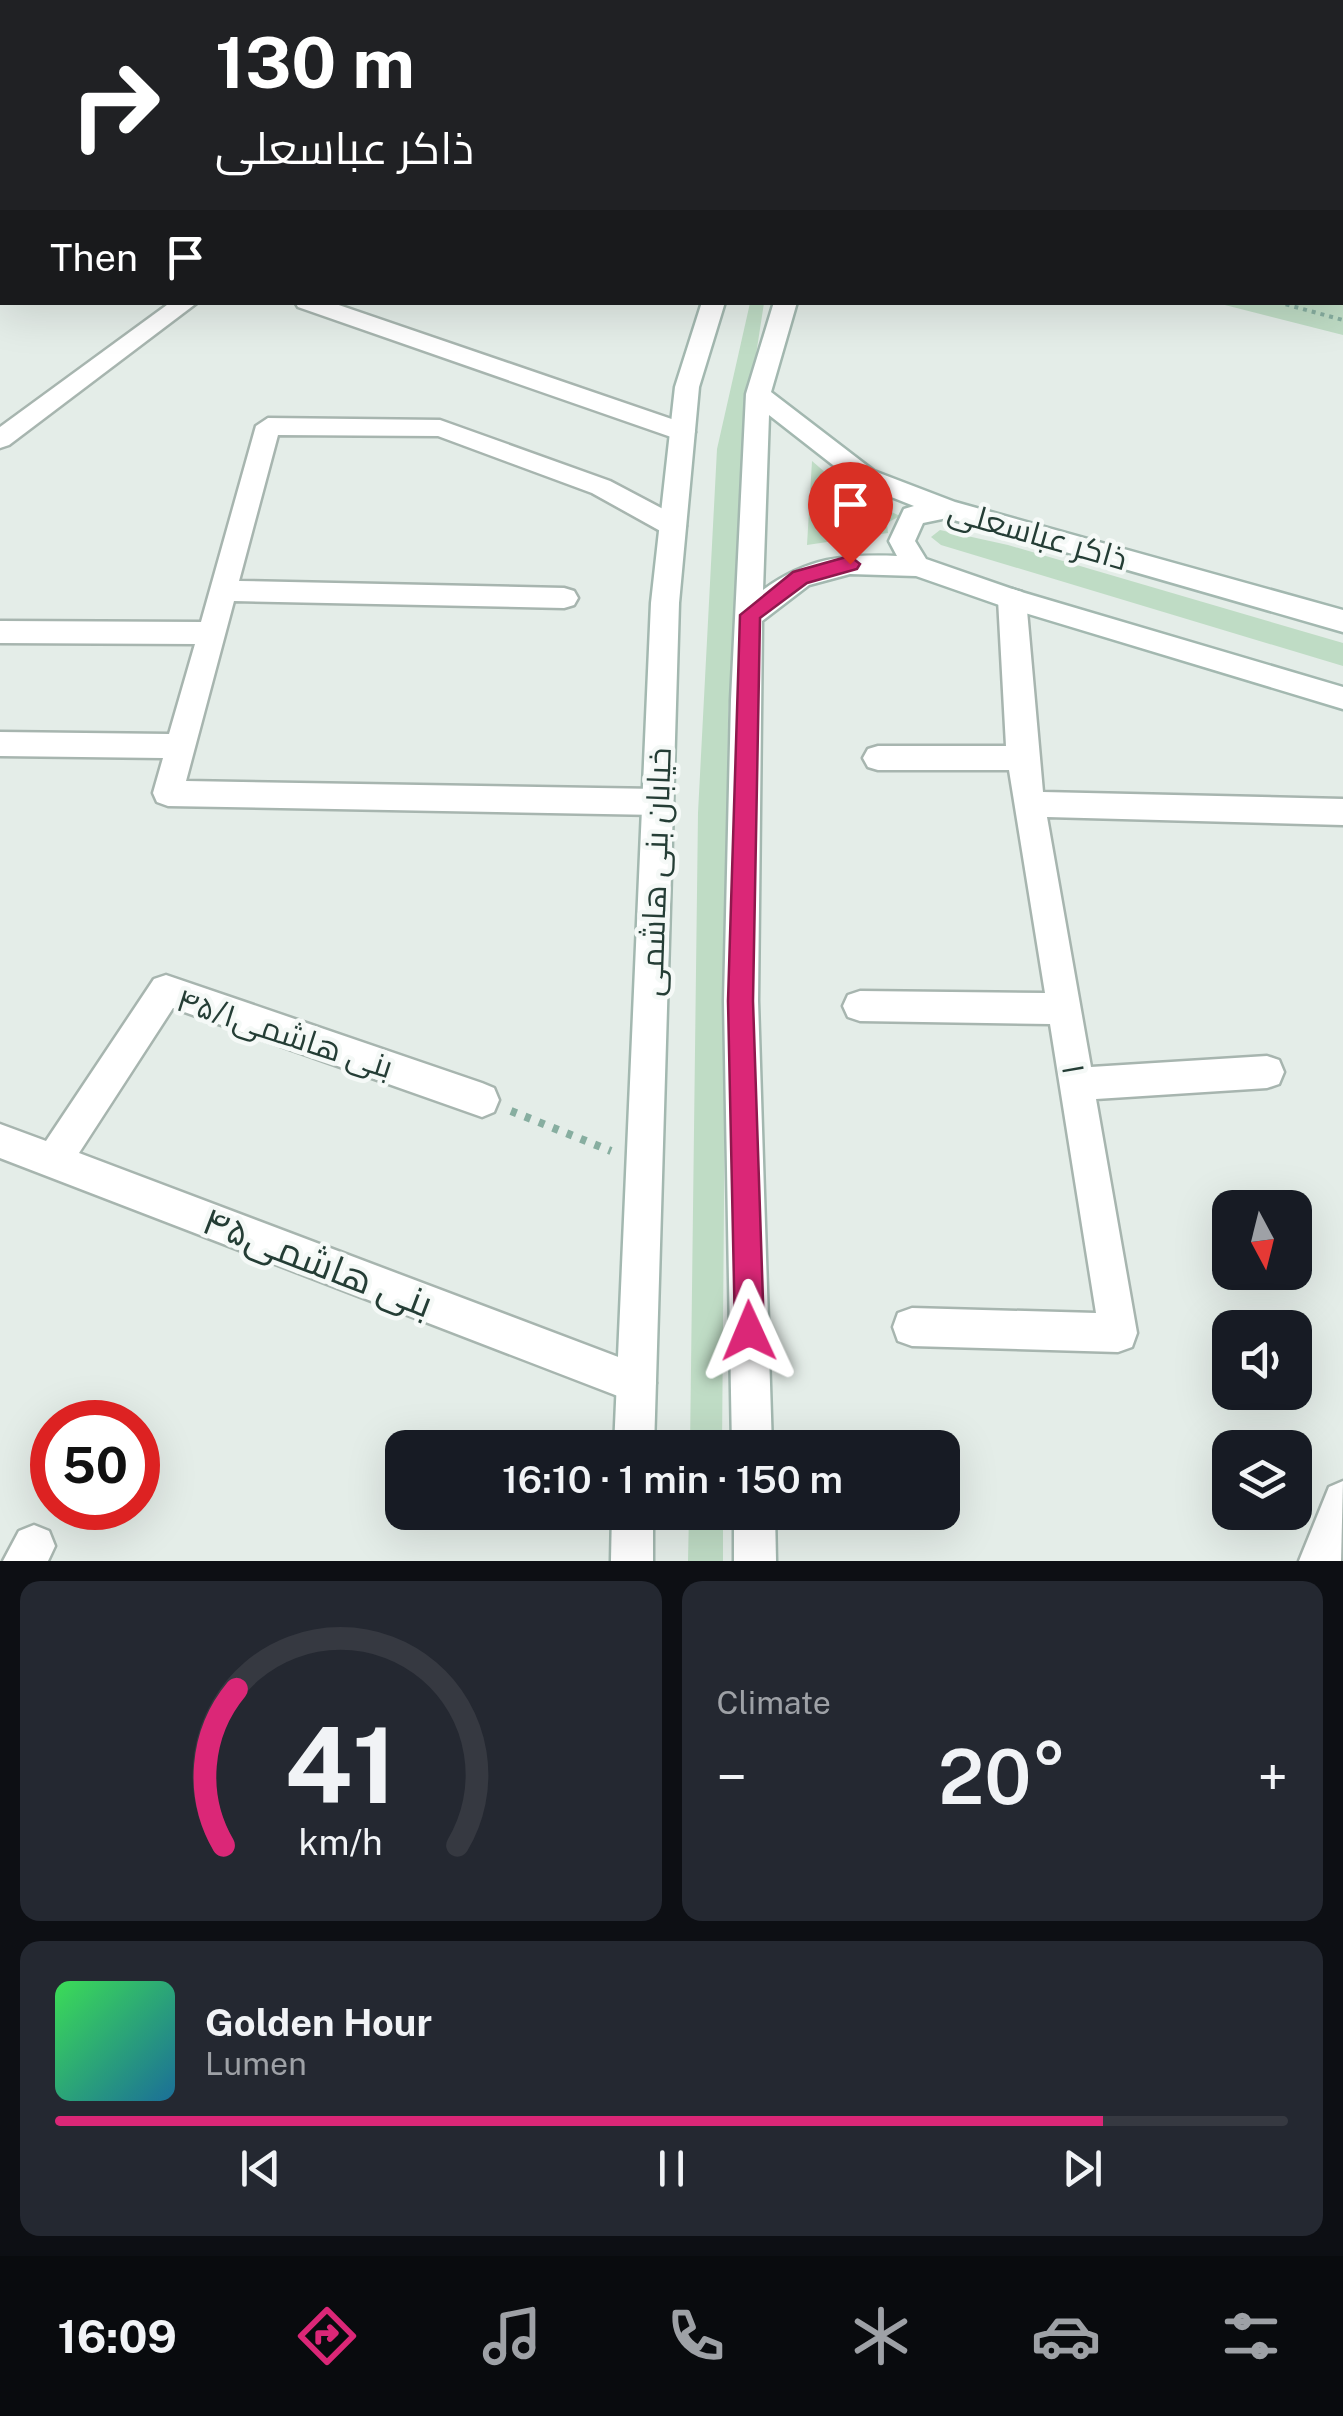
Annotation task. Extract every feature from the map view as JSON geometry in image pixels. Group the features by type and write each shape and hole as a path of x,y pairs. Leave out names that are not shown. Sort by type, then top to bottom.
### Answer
{"street":[{"path":"0,438 183,305"},
{"path":"315,305 683,432"},
{"name":"خیابان بنی هاشمی","path":"635,1430 665,604 687,387 713,305"},
{"path":"752,1430 741,1001 750,615 758,394 785,305"},
{"name":"ذاکر عباسعلی","path":"758,394 865,477 947,509 1343,621"},
{"path":"658,802 168,794 268,426 440,428 600,487 673,526"},
{"path":"918,566 902,541 913,516 947,509"},
{"name":"ذاکر عباسعلی","path":"750,615 800,577 850,564 918,566 1012,599 1343,698"},
{"path":"224,591 564,598"},
{"name":"۱","path":"912,1327 1118,1333 1022,758 1012,599"},
{"path":"0,632 212,633"},
{"path":"0,744 181,746"},
{"path":"878,758 1022,758"},
{"path":"1030,804 1343,812"},
{"name":"۴۵/۱بنی هاشمی","path":"53,1161 166,990 482,1100"},
{"path":"860,1006 1064,1009"},
{"path":"1076,1084 1267,1072"},
{"name":"بنی هاشمی۴۵","path":"0,1141 636,1383"},
{"path":"1320,1561 1343,1501"},
{"path":"632,1561 633,1530"},
{"path":"754,1530 755,1561"}],"path":[{"path":"1287,305 1343,320"},
{"path":"482,1100 644,1164"}],"green space":[{"path":"750,305 764,305 747,413 728,717 722,1430 690,1430 698,813 717,449"},
{"path":"1225,305 1343,305 1343,335"},
{"path":"812,461 847,491 900,516 887,523 888,533 807,545"},
{"path":"940,530 1008,545 1343,643 1343,666 941,545 931,537"},
{"path":"689,1530 723,1530 723,1561 688,1561"}],"route":[{"path":"749,1331 741,1001 745,700 750,615 800,577 850,564"}]}
